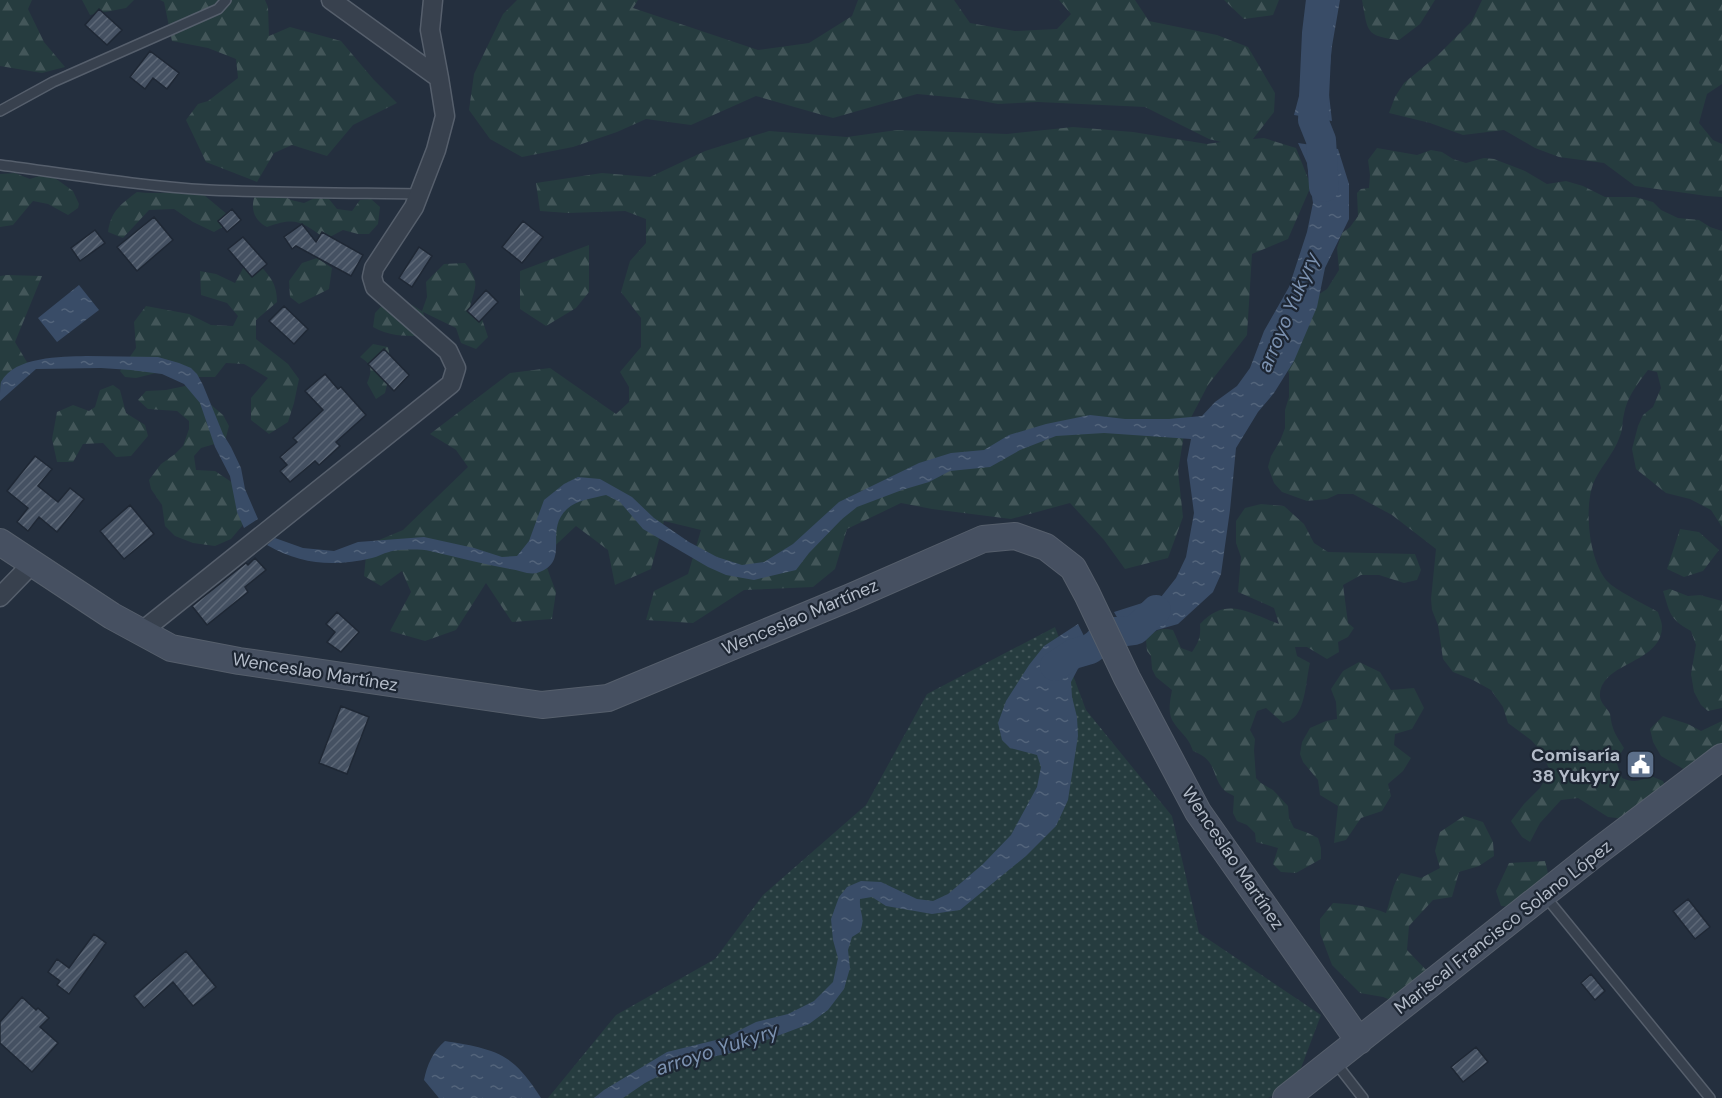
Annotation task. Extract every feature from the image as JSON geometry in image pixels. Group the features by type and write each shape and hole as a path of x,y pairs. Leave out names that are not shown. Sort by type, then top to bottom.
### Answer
{"main road":[{"name":"Wenceslao Martínez","path":"0,542 112,616 171,648 239,661 542,705 608,698 851,597 983,539 1015,536 1046,547 1073,568 1127,678 1198,812 1359,1041"},
{"name":"Mariscal Francisco Solano López","path":"1286,1098 1596,852 1722,757"}],"street":[{"path":"332,0 439,78"},
{"path":"141,632 451,384 456,368 448,351 381,293 372,277 375,268 420,194 436,150 445,116 430,30 433,0"},
{"path":"0,597 32,564"}],"lane":[{"path":"0,111 53,82 218,9 226,0"},
{"path":"0,165 207,190 420,194"},
{"path":"1543,894 1710,1098"},
{"path":"1333,1061 1363,1098"}],"green space":[{"path":"0,0 32,0 28,9 44,42 65,67 42,73 0,66"},
{"path":"82,0 134,0 126,8 90,15"},
{"path":"160,0 265,0 268,7 269,36 290,27 341,41 397,103 353,125 327,156 292,145 274,153 257,182 206,162 186,120 198,104 208,101 238,78 236,59 208,48 172,41 164,2"},
{"path":"517,0 638,0 633,8 758,50 809,43 852,16 858,0 954,0 970,23 1015,31 1057,29 1071,14 1059,0 1135,0 1149,21 1217,35 1248,47 1275,93 1274,112 1253,139 1264,138 1296,148 1311,186 1288,239 1252,254 1247,335 1208,385 1185,429 1178,471 1183,517 1168,558 1125,569 1104,540 1070,503 1011,519 901,503 847,529 835,569 813,587 744,590 693,623 646,620 654,591 688,574 701,530 664,521 651,569 615,585 608,550 576,526 543,557 556,592 552,619 512,622 486,583 456,630 425,641 390,631 411,592 402,571 381,586 364,576 367,545 403,530 468,467 456,450 430,434 510,373 550,368 616,414 629,402 629,387 620,372 641,347 641,318 621,292 630,261 646,243 646,219 625,211 568,213 540,211 536,183 602,173 650,177 705,151 769,131 847,137 897,130 1007,134 1073,127 1133,132 1207,144 1221,142 1209,139 1145,107 1038,102 998,104 917,94 833,118 756,96 691,125 646,119 573,147 522,157 490,139 469,110 474,74 503,14"},
{"path":"1224,0 1279,0 1273,15 1244,19"},
{"path":"1362,0 1435,0 1420,24 1399,40 1380,37 1370,31"},
{"path":"1482,0 1722,0 1722,84 1707,94 1699,123 1713,140 1722,144 1722,197 1635,186 1604,163 1559,157 1535,148 1504,130 1463,135 1430,123 1389,113 1404,83 1438,55 1472,21"},
{"path":"1377,148 1417,155 1431,150 1442,152 1466,163 1484,158 1494,159 1525,171 1547,184 1566,181 1583,186 1605,197 1635,197 1653,202 1661,210 1678,218 1699,220 1722,231 1722,527 1711,510 1690,499 1666,493 1636,469 1632,449 1643,415 1653,407 1661,388 1657,372 1648,370 1630,396 1625,408 1622,431 1611,455 1596,478 1590,494 1590,534 1592,548 1601,572 1617,589 1658,612 1662,624 1659,638 1653,648 1611,675 1604,683 1600,694 1610,714 1614,731 1624,748 1616,761 1622,778 1637,781 1651,776 1663,781 1667,790 1625,819 1608,817 1578,798 1561,800 1540,823 1530,842 1522,837 1511,821 1540,788 1550,771 1542,752 1531,740 1508,723 1503,707 1491,690 1453,672 1443,659 1431,599 1436,549 1392,515 1353,494 1338,494 1327,499 1307,501 1282,492 1274,483 1268,467 1285,428 1289,374 1285,362 1310,300 1327,289 1339,270 1337,248 1342,233 1358,216 1357,193 1361,189 1369,188 1368,160"},
{"path":"15,173 30,179 48,173 73,191 79,204 78,208 68,215 48,204 33,201 13,225 0,227 0,174"},
{"path":"198,190 228,215 226,225 214,232 174,209 149,210 123,238 108,232 111,219 117,209 137,192"},
{"path":"255,195 282,195 304,203 321,195 329,199 337,209 352,211 360,200 371,199 380,207 378,224 369,234 343,230 326,239 298,222 285,222 267,227 254,214"},
{"path":"589,245 589,292 576,308 546,326 520,309 520,271"},
{"path":"317,258 332,268 329,289 299,304 290,297 289,281 302,263"},
{"path":"246,263 259,264 272,281 277,295 277,302 256,320 256,339 288,364 299,379 288,422 269,434 251,420 251,398 268,378 244,364 226,363 215,377 156,373 136,378 125,377 120,371 136,348 134,322 146,306 189,314 211,325 233,326 238,316 227,303 201,295 200,271 216,274 235,283"},
{"path":"465,263 475,279 470,307 482,319 488,337 476,349 461,343 456,328 423,312 427,324 420,336 390,334 373,327 375,313 389,298 412,305 422,311 427,297 426,282 444,264"},
{"path":"0,276 42,276 15,342 31,369 17,386 0,389"},
{"path":"373,344 388,347 390,359 385,393 376,399 367,383 369,366 360,357"},
{"path":"113,385 120,390 126,413 145,425 148,436 131,456 116,457 103,443 83,444 73,462 57,462 52,439 57,412 73,405 89,411 95,407 100,390"},
{"path":"185,386 199,391 223,415 229,426 225,441 201,448 194,456 196,470 215,471 236,485 246,517 231,539 215,546 193,543 175,536 165,526 162,505 151,489 149,480 161,464 183,446 189,429 189,421 177,411 148,409 138,400 146,391"},
{"path":"1261,504 1284,506 1304,524 1314,543 1328,552 1415,554 1421,570 1417,580 1404,583 1379,575 1361,575 1343,585 1348,623 1354,628 1348,637 1338,642 1339,652 1327,659 1307,647 1295,647 1297,656 1310,663 1303,701 1297,715 1283,723 1266,708 1257,711 1250,730 1255,739 1256,778 1273,790 1288,806 1289,818 1294,828 1318,838 1321,848 1321,859 1296,873 1281,872 1273,864 1278,848 1256,842 1255,833 1247,825 1237,821 1233,813 1234,796 1220,785 1211,764 1193,751 1170,716 1172,690 1156,677 1152,669 1151,656 1147,651 1146,640 1155,632 1165,629 1173,630 1181,648 1192,652 1199,639 1200,624 1220,610 1239,609 1279,624 1274,608 1238,592 1241,557 1236,543 1236,521 1245,508"},
{"path":"1680,529 1699,532 1719,550 1703,571 1684,577 1667,569"},
{"path":"1670,589 1688,596 1700,595 1722,601 1722,708 1708,711 1701,705 1694,692 1691,674 1696,645 1691,631 1678,623 1669,610 1663,591"},
{"path":"1055,627 1086,710 1172,816 1199,933 1321,1015 1295,1084 1268,1098 548,1098 616,1015 715,959 763,895 866,805 927,694"},
{"path":"1359,662 1380,672 1391,690 1414,688 1424,708 1412,729 1395,734 1394,745 1411,758 1403,771 1388,784 1391,796 1382,811 1361,818 1346,840 1334,843 1338,806 1320,795 1318,780 1303,762 1300,754 1302,742 1310,728 1337,719 1336,702 1331,689 1343,671"},
{"path":"1663,716 1701,731 1722,721 1722,767 1687,771 1661,756 1653,742 1650,729"},
{"path":"1464,816 1483,822 1493,842 1494,856 1479,866 1459,872 1452,897 1433,900 1409,926 1407,950 1430,974 1435,997 1418,1011 1383,997 1360,993 1332,965 1320,933 1320,919 1333,903 1360,906 1386,913 1401,873 1421,878 1440,868 1435,851 1440,832"},
{"path":"1545,861 1548,881 1537,909 1501,906 1496,891 1509,863"}],"water":[{"path":"1308,0 1340,0 1328,86 1332,121 1294,115 1304,77"},
{"path":"1298,143 1338,149 1349,184 1349,219 1325,268 1317,307 1294,361 1236,448 1221,574 1213,592 1178,624 1129,638 1114,612 1161,597 1176,578 1186,557 1194,513 1187,460 1191,439 1104,433 1056,436 1020,450 990,467 950,471 929,482 857,507 809,553 796,570 754,580 726,575 708,567 643,529 620,502 606,495 580,501 567,509 557,527 556,554 553,561 547,568 537,573 527,573 421,550 393,551 344,563 318,562 293,557 267,545 275,538 303,548 334,551 358,542 424,537 502,557 517,556 529,541 544,500 564,484 578,477 600,479 632,497 654,518 689,542 717,557 742,565 764,562 793,544 839,502 919,463 951,453 984,450 1009,435 1046,424 1090,415 1125,419 1202,416 1215,402 1237,386 1250,368 1264,331 1289,287 1307,232 1313,203 1307,163"},
{"path":"79,285 99,310 57,342 38,318"},
{"path":"86,356 158,357 191,368 203,385 223,434 241,468 245,489 258,519 244,528 237,512 230,476 215,447 200,403 184,384 162,374 131,370 36,369 0,401 1,382 17,367 39,360"},
{"path":"1078,624 1093,654 1081,663 1071,682 1078,736 1068,800 1056,826 1026,856 960,910 932,914 886,906 872,897 860,899 862,927 860,932 852,937 848,950 850,968 844,989 828,1010 809,1024 738,1051 682,1064 645,1083 623,1098 594,1098 667,1052 724,1038 756,1022 788,1014 814,1001 833,982 838,958 831,919 839,897 847,887 861,881 881,882 917,899 933,901 948,894 983,864 1011,835 1037,787 1041,767 1037,755 1010,748 1002,740 998,723 1006,701 1044,646"},
{"path":"445,1041 482,1048 508,1059 522,1072 541,1098 439,1098 424,1080 431,1059"}],"building":[{"path":"99,9 122,30 107,45 85,25"},
{"path":"150,51 179,73 167,89 153,78 145,89 130,77"},
{"path":"232,209 241,220 227,232 218,221"},
{"path":"154,217 173,240 137,271 117,247"},
{"path":"523,221 543,237 522,263 502,247"},
{"path":"302,224 316,242 322,232 363,255 351,276 296,246 292,249 284,237"},
{"path":"95,230 105,243 80,261 71,248"},
{"path":"243,237 267,264 252,277 228,249"},
{"path":"419,247 432,256 412,287 399,278"},
{"path":"486,290 498,302 479,322 467,311"},
{"path":"284,306 308,329 294,344 269,321"},
{"path":"384,349 409,375 394,391 368,364"},
{"path":"325,374 338,389 341,387 366,415 336,442 340,446 319,465 315,461 290,482 280,471 287,465 280,457 297,442 293,438 323,410 305,391"},
{"path":"35,456 52,469 38,486 58,502 70,488 84,499 57,532 39,517 28,531 17,522 28,508 7,491"},
{"path":"130,505 154,534 124,559 100,531"},
{"path":"255,558 266,570 245,587 248,592 207,625 192,606"},
{"path":"337,612 359,632 341,652 327,642 335,632 326,624"},
{"path":"341,706 369,717 347,774 319,763"},
{"path":"1688,899 1710,927 1695,939 1673,911"},
{"path":"94,934 106,943 69,994 57,985 60,981 48,972 57,959 69,968"},
{"path":"186,951 216,987 193,1006 173,982 144,1008 134,996"},
{"path":"1591,974 1605,991 1595,1000 1581,983"},
{"path":"22,997 49,1018 40,1027 58,1043 32,1072 0,1043 0,1022"},
{"path":"1476,1047 1488,1062 1463,1082 1451,1067"}],"waterway":[{"name":"arroyo Yukyry","path":"1321,0 1313,120 1321,140 1324,187"},
{"name":"arroyo Yukyry","path":"1055,666 1073,654 1090,649 1111,632 1135,630 1156,610"}],"place":[{"name":"Comisaría 38 Yukyry","path":"1641,765"}]}
